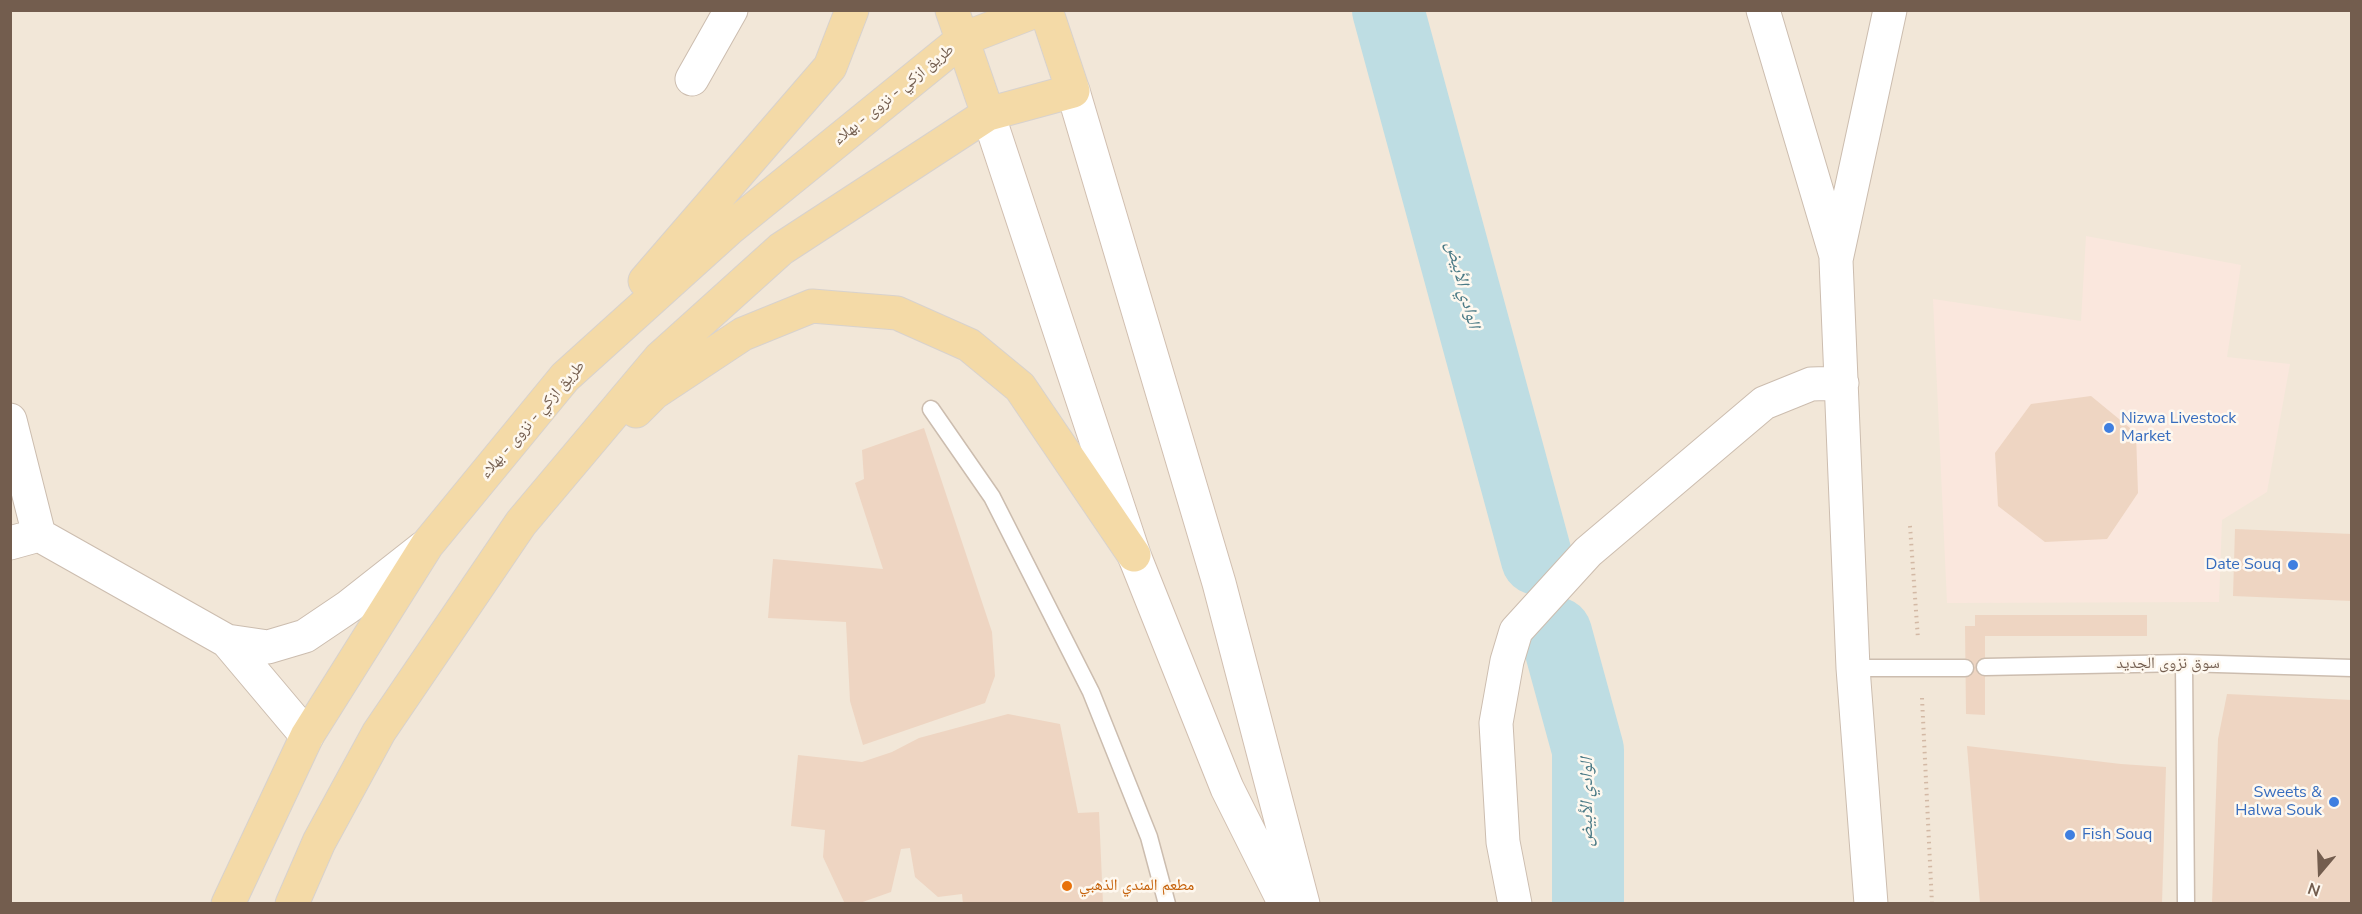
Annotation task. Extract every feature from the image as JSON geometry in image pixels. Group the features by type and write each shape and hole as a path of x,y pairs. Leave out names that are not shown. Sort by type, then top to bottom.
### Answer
{"main road":[{"path":"565,377 830,67 852,10"},
{"name":"طريق ازكي - نزوى - بهلاء","path":"228,903 307,736 428,545 565,377 957,25 1038,10"},
{"path":"292,903 318,842 379,732 521,523 660,358 781,249 987,114 1073,92 1046,10"},
{"name":"طريق ازكي - نزوى - بهلاء","path":"957,25 987,114"},
{"path":"521,523 654,393 743,334 812,306 897,313 969,345 1020,387 1134,555"}],"street":[{"path":"692,79 731,10"},
{"path":"1763,10 1836,260 1853,668 1870,903"},
{"path":"1836,260 1890,10"},
{"path":"1073,92 1219,583 1303,903"},
{"path":"987,114 1134,555 1227,788 1285,903"},
{"path":"1515,903 1503,842 1496,723 1516,631 1588,552 1764,403 1811,384 1842,383"},
{"path":"10,420 25,539 227,640 268,647 305,636 348,607 428,545"},
{"path":"227,640 307,736"}],"lane":[{"path":"932,409 992,497 1091,692 1149,837 1167,903"},
{"path":"2184,663 2186,903"},
{"name":"سوق نزوى الجديد","path":"1985,667 2184,663 2352,668"},
{"path":"1853,668 1965,668"}],"path":[{"path":"1910,526 1932,903"}],"shaded area":[{"path":"11,11 2351,11 2351,903 11,903"},
{"name":"Nizwa Livestock Market","path":"2086,236 2241,265 2227,357 2290,364 2267,492 2222,520 2219,602 1947,603 1933,299 2081,321"}],"building":[{"path":"2091,396 2136,433 2138,493 2107,539 2045,542 1998,506 1995,453 2031,404"},
{"path":"924,428 992,632 995,676 985,703 863,745 850,701 846,622 768,618 773,559 883,569 855,483 864,479 862,450"},
{"name":"Date Souq","path":"2235,529 2352,534 2352,601 2233,596"},
{"path":"1975,615 2147,615 2147,636 1985,636 1985,715 1966,714 1965,626 1975,626"},
{"path":"2227,694 2352,700 2352,904 2212,904 2218,739"},
{"path":"1008,714 1060,724 1078,813 1099,812 1103,904 963,904 962,894 938,897 915,877 910,848 901,849 891,892 857,904 845,904 823,857 825,830 791,826 798,755 862,762 892,752 919,738"},
{"name":"Fish Souq","path":"1967,746 2166,767 2162,904 1980,904"}],"waterway":[{"name":"الوادي الأبيض","path":"1388,10 1537,559"},
{"name":"الوادي الأبيض","path":"1556,633 1588,750 1588,904"}],"place":[{"name":"Nizwa Livestock Market","path":"2109,428"},
{"name":"Date Souq","path":"2293,565"},
{"name":"Sweets & Halwa Souk","path":"2334,802"},
{"name":"Fish Souq","path":"2070,835"},
{"name":"مطعم المندي الذهبي","path":"1067,886"}]}
